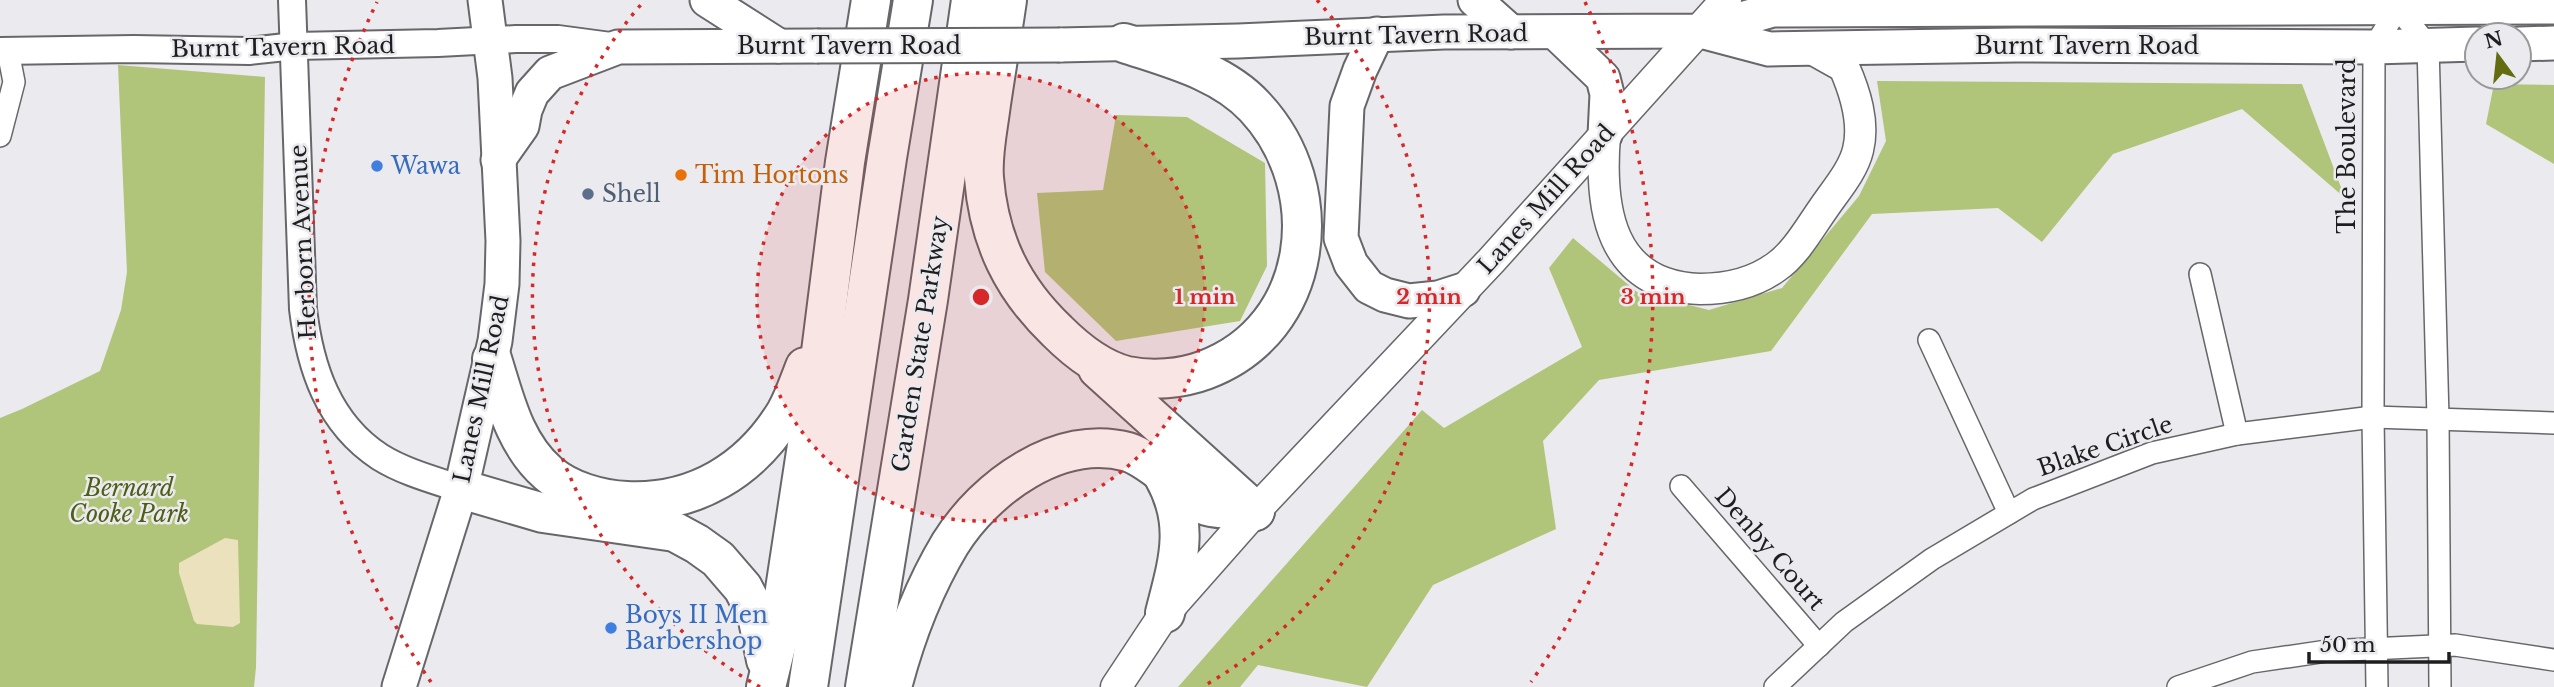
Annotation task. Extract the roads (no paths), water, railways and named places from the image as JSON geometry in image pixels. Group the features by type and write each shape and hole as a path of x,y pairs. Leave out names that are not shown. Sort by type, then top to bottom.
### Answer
{"highway":[{"path":"768,680 777,642 825,320 845,162 871,0"},
{"path":"808,687 913,0"},
{"name":"Garden State Parkway","path":"866,687 928,300 971,0"},
{"path":"1007,0 985,142 987,206 999,249 1020,290 1040,315 1255,511"},
{"path":"1078,351 1108,369 1127,376 1160,379 1194,374 1218,365 1242,351 1265,329 1285,298 1297,269 1302,240 1301,194 1294,167 1282,141 1254,106 1219,79 1173,59 1124,43"},
{"path":"492,359 511,420 533,457 549,474 578,491 614,500 648,502 683,496 726,477 758,449 787,411 825,320"},
{"path":"891,687 924,592 951,542 1004,485 1035,465 1058,454 1100,447 1131,453 1206,506 1255,511"},
{"path":"1163,475 1174,494 1182,534 1178,564 1165,613"},
{"path":"461,489 543,513 675,532 697,544 718,559 743,588 757,615 768,680"}],"main road":[{"name":"Lanes Mill Road","path":"399,687 461,489 492,359 502,284 503,241 495,78 485,0"},
{"path":"707,0 779,46"},
{"path":"1475,0 1511,32"},
{"name":"Lanes Mill Road","path":"1116,687 1165,613 1255,511 1463,290 1726,0"},
{"name":"Burnt Tavern Road","path":"618,47 1059,45 1238,41 1377,34 1699,31 1773,10 1839,5 2288,4 2398,8 2554,7"},
{"name":"Burnt Tavern Road","path":"1699,31 1769,49 2016,45 2374,47 2463,45"},
{"path":"1556,33 1603,78 1607,94 1602,175 1604,200 1613,230 1629,260 1659,281 1685,288 1732,286 1756,279 1778,266 1802,239 1845,177 1858,151 1860,133 1856,97 1844,66 1810,48"},
{"path":"1377,34 1360,70 1348,106 1341,238 1351,264 1369,287 1385,295 1409,301 1438,298 1463,290"},
{"path":"2533,44 2554,43"},
{"path":"498,159 522,126 524,110 532,93 550,73 618,47"}],"street":[{"name":"Herborn Avenue","path":"292,0 303,309 307,345 317,378 336,412 357,438 380,457 416,474 461,489"},
{"path":"2398,8 2428,46 2438,418 2440,687"},
{"name":"The Boulevard","path":"2377,687 2373,417 2374,47 2398,8"},
{"name":"Burnt Tavern Road","path":"4,51 249,51 295,46 558,39 618,47"},
{"path":"0,136 14,82 4,51"},
{"path":"2200,274 2237,434"},
{"path":"1929,340 2009,513"},
{"name":"Blake Circle","path":"1774,687 1844,622 1932,559 2033,499 2152,453 2237,434 2373,417 2554,423"},
{"name":"Denby Court","path":"1681,486 1819,646"},
{"path":"2178,687 2252,662 2327,651 2455,645 2554,660"}],"place":[{"name":"Wawa","path":"377,166"},
{"name":"Tim Hortons","path":"681,175"},
{"name":"Shell","path":"588,194"},
{"name":"Boys II Men Barbershop","path":"611,628"}],"park label":[{"name":"Bernard Cooke Park","path":"129,501"}]}
